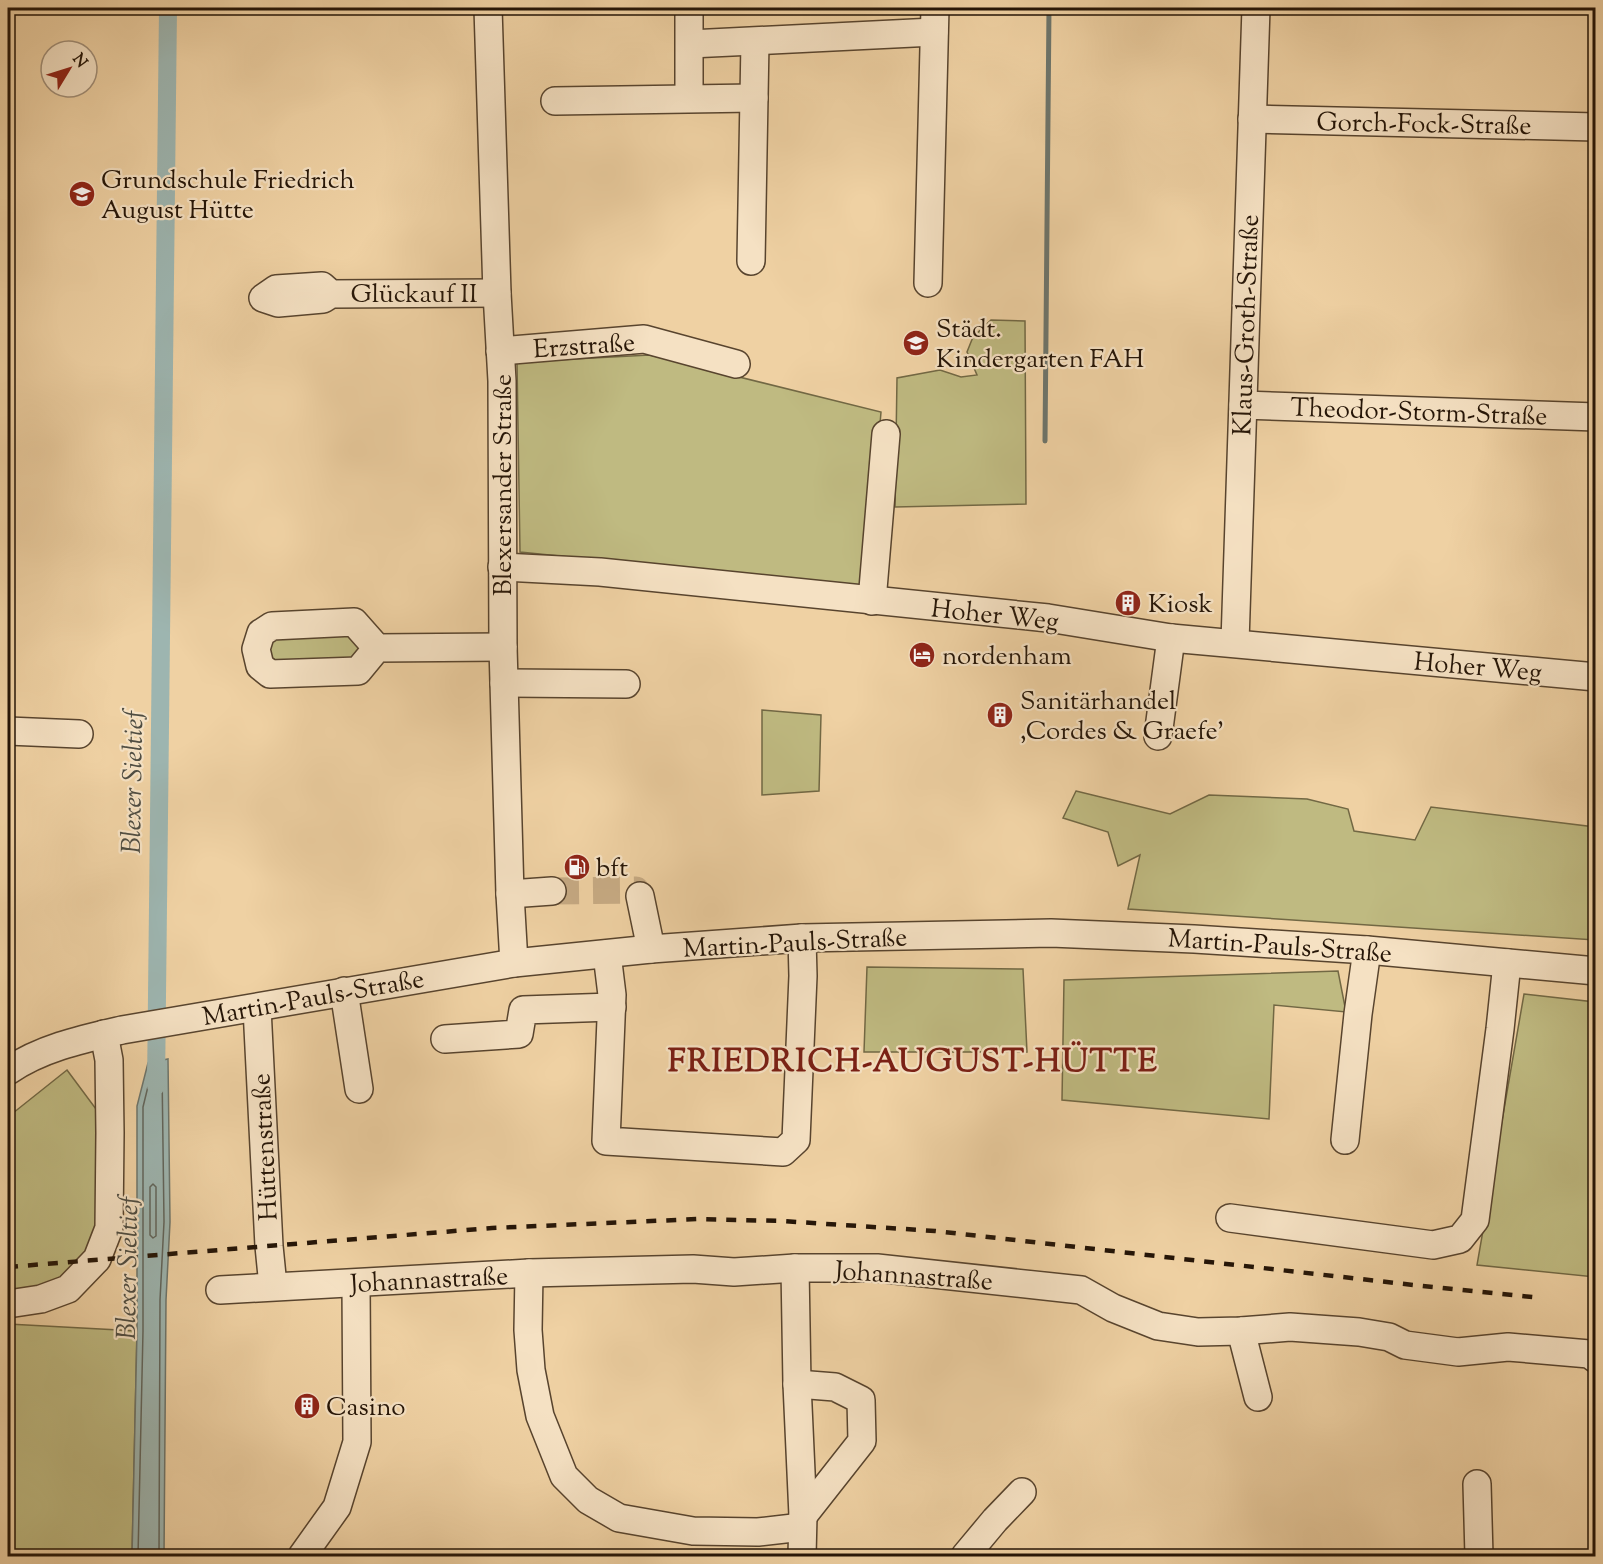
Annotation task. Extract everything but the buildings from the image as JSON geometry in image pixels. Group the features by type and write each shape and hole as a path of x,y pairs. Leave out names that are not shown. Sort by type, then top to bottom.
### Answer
{"street":[{"name":"Blexersander Straße","path":"488,8 502,381 503,647 514,963"},
{"path":"689,8 689,98"},
{"name":"Klaus-Groth-Straße","path":"1234,642 1256,8"},
{"path":"690,44 755,42 935,20 928,283"},
{"path":"751,261 755,42"},
{"path":"555,101 754,98"},
{"name":"Gorch-Fock-Straße","path":"1252,119 1596,127"},
{"name":"Glückauf II","path":"331,294 497,293"},
{"name":"Erzstraße","path":"500,351 644,339 736,364"},
{"name":"Theodor-Storm-Straße","path":"1242,405 1596,417"},
{"path":"872,601 886,434"},
{"name":"Hoher Weg","path":"502,567 600,572 1048,618 1171,638 1596,677"},
{"path":"1158,736 1171,638"},
{"path":"377,648 503,647"},
{"path":"504,683 626,684"},
{"path":"8,732 79,734"},
{"path":"510,894 552,891"},
{"path":"640,896 651,950"},
{"name":"Martin-Pauls-Straße","path":"8,1071 39,1054 113,1032 514,963 802,938 1051,933 1367,950 1596,971"},
{"path":"607,954 612,1007 606,1141 783,1152 796,1140 803,976 802,938"},
{"path":"1345,1140 1367,950"},
{"path":"1230,1218 1433,1245 1460,1239 1475,1220 1507,963"},
{"path":"344,992 358,1089"},
{"path":"445,1039 519,1034 523,1010 612,1007"},
{"name":"Hüttenstraße","path":"257,1008 273,1286"},
{"path":"8,1304 41,1299 68,1289 97,1259 110,1228 109,1060 113,1032"},
{"path":"795,1268 802,1557"},
{"name":"Johannastraße","path":"220,1290 529,1274 693,1269 734,1272 795,1268 877,1268 1081,1290 1113,1308 1158,1326 1198,1332 1290,1327 1359,1332 1389,1337 1405,1345 1458,1352 1508,1347 1589,1354 1596,1359"},
{"path":"529,1274 528,1330 531,1370 540,1416 564,1476 588,1500 619,1518 693,1532 758,1532 802,1522 862,1441 861,1400 835,1387 797,1384"},
{"path":"302,1557 337,1507 357,1442 356,1284"},
{"path":"1241,1331 1258,1397"},
{"path":"1477,1484 1479,1557"},
{"path":"965,1557 994,1520 1022,1492"}],"shaded area":[{"path":"991,320 1025,321 1026,504 895,507 897,378 940,370 961,377 977,375 967,352 973,337"},
{"path":"650,355 881,412 866,587 520,552 517,362"},
{"path":"356,632 362,641 356,662 276,666 265,657 267,639"},
{"path":"762,710 821,715 819,791 762,795"},
{"path":"1076,791 1170,814 1209,795 1307,799 1348,809 1354,831 1415,840 1431,807 1595,827 1595,940 1128,909 1140,855 1118,866 1108,832 1063,818"},
{"path":"867,967 1023,969 1027,1052 864,1052"},
{"path":"1338,971 1346,1012 1274,1005 1269,1119 1062,1100 1064,980"},
{"path":"1524,994 1595,1002 1595,1277 1477,1265"},
{"path":"67,1070 96,1109 105,1184 102,1243 57,1286 8,1292 8,1117"},
{"path":"8,1324 137,1331 132,1556 8,1556"}],"water":[{"path":"168,1059 170,1222 166,1300 164,1556 132,1556 137,1331 137,1106 148,1063"}],"waterway":[{"name":"Blexer Sieltief","path":"156,1086 168,8"},
{"path":"1045,441 1049,8"}],"tunnel":[{"path":"552,891 636,890 640,896"}],"railway":[{"path":"8,1267 492,1228 699,1219 782,1221 935,1231 1542,1298"}],"place":[{"name":"Grundschule Friedrich August Hütte","path":"82,194"},
{"name":"Städt. Kindergarten FAH","path":"916,343"},
{"name":"Kiosk","path":"1128,603"},
{"name":"nordenham","path":"922,655"},
{"name":"Sanitärhandel ,Cordes & Graefe'","path":"1000,715"},
{"name":"bft","path":"577,867"},
{"name":"Casino","path":"307,1406"}],"district":[{"name":"FRIEDRICH-AUGUST-HÜTTE","path":"913,1060"}]}
